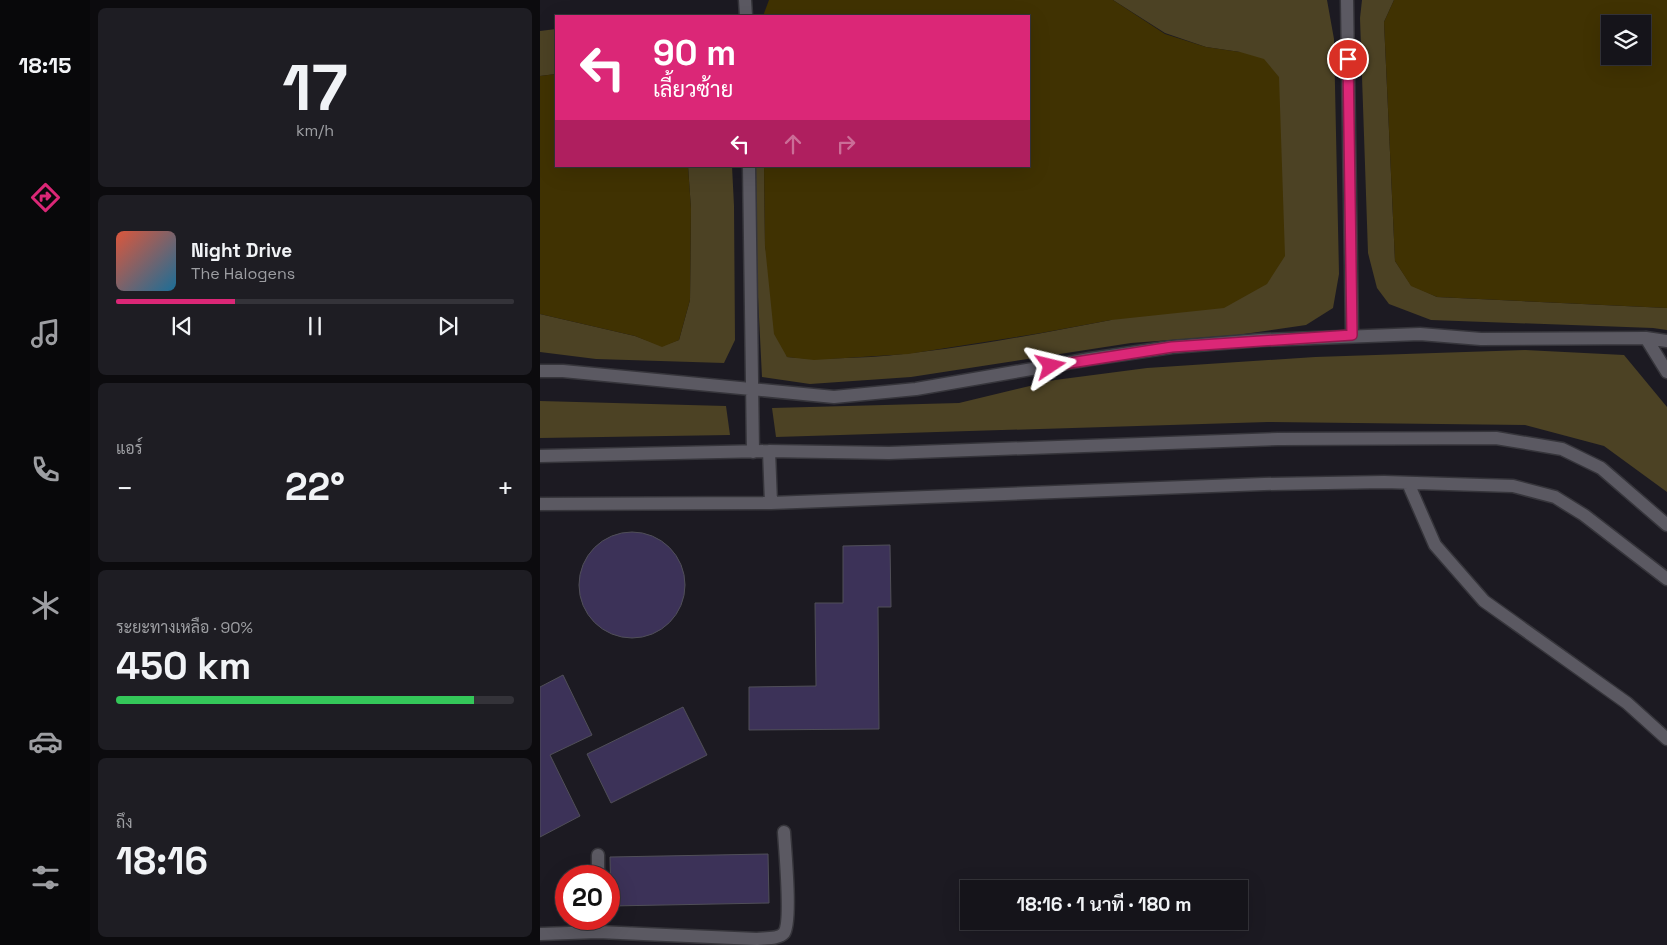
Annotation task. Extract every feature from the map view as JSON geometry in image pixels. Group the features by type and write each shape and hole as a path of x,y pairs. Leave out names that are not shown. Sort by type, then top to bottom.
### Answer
{"lane":[{"path":"745,0 746,15"},
{"path":"1347,0 1352,335"},
{"path":"749,167 753,452"},
{"path":"540,371 563,371 834,397 916,390 1090,359 1172,347 1352,335 1420,334 1481,339 1646,338 1667,341"},
{"path":"1646,338 1667,372"},
{"path":"540,456 753,452 889,453 1278,439 1496,438 1562,449 1601,468 1667,525"},
{"path":"769,452 771,503"},
{"path":"1408,483 1435,545 1484,600 1627,703 1667,738"},
{"path":"540,504 771,503 1264,484 1408,483 1513,486 1555,497 1584,515 1667,578"},
{"path":"540,934 598,932 757,939 781,936 785,932 786,924 787,883 784,832"},
{"path":"598,855 598,865"}],"shaded area":[{"path":"769,0 1113,0 1165,34 1206,47 1240,52 1264,59 1279,77 1285,256 1267,284 1224,308 1111,320 908,354 814,360 787,357 774,334 765,246 764,167 1030,167 1030,15 763,15"},
{"path":"1113,0 1327,0 1334,39 1339,274 1333,308 1306,325 1237,335 1131,343 911,377 810,384 762,377 755,237 755,167 764,167 765,246 787,357 871,357 931,351 1111,320 1240,52 1206,47 1165,33"},
{"path":"1362,0 1394,0 1384,22 1395,261 1411,285 1437,297 1667,308 1667,330 1431,320 1389,304 1377,288 1368,253 1360,18"},
{"path":"1394,0 1667,0 1667,308 1437,297 1411,286 1395,261 1384,22"},
{"path":"555,29 555,74 540,76 540,31"},
{"path":"555,74 555,167 688,167 691,209 690,300 679,340 662,347 635,336 540,314 540,76"},
{"path":"688,167 732,167 735,340 724,363 596,359 540,352 540,314 635,336 662,346 679,340 690,300 691,209"},
{"path":"1525,350 1624,355 1667,407 1667,492 1604,446 1525,425 1268,422 776,437 772,408 959,403 1055,380 1147,368 1315,357"},
{"path":"540,401 726,406 730,435 540,438"}],"building":[{"path":"632,532 652,536 669,548 681,565 685,585 681,605 669,622 652,634 632,638 612,634 595,622 583,605 579,585 583,565 595,548 612,536"},
{"path":"890,545 891,607 878,607 879,729 749,730 749,687 816,686 815,603 843,603 843,546"},
{"path":"563,675 592,735 550,755 580,816 540,837 540,687"},
{"path":"683,707 707,755 611,803 587,754"},
{"path":"768,854 769,903 620,906 620,865 610,865 610,857"}],"route":[{"path":"1051,366 1172,347 1352,335 1348,59"}]}
